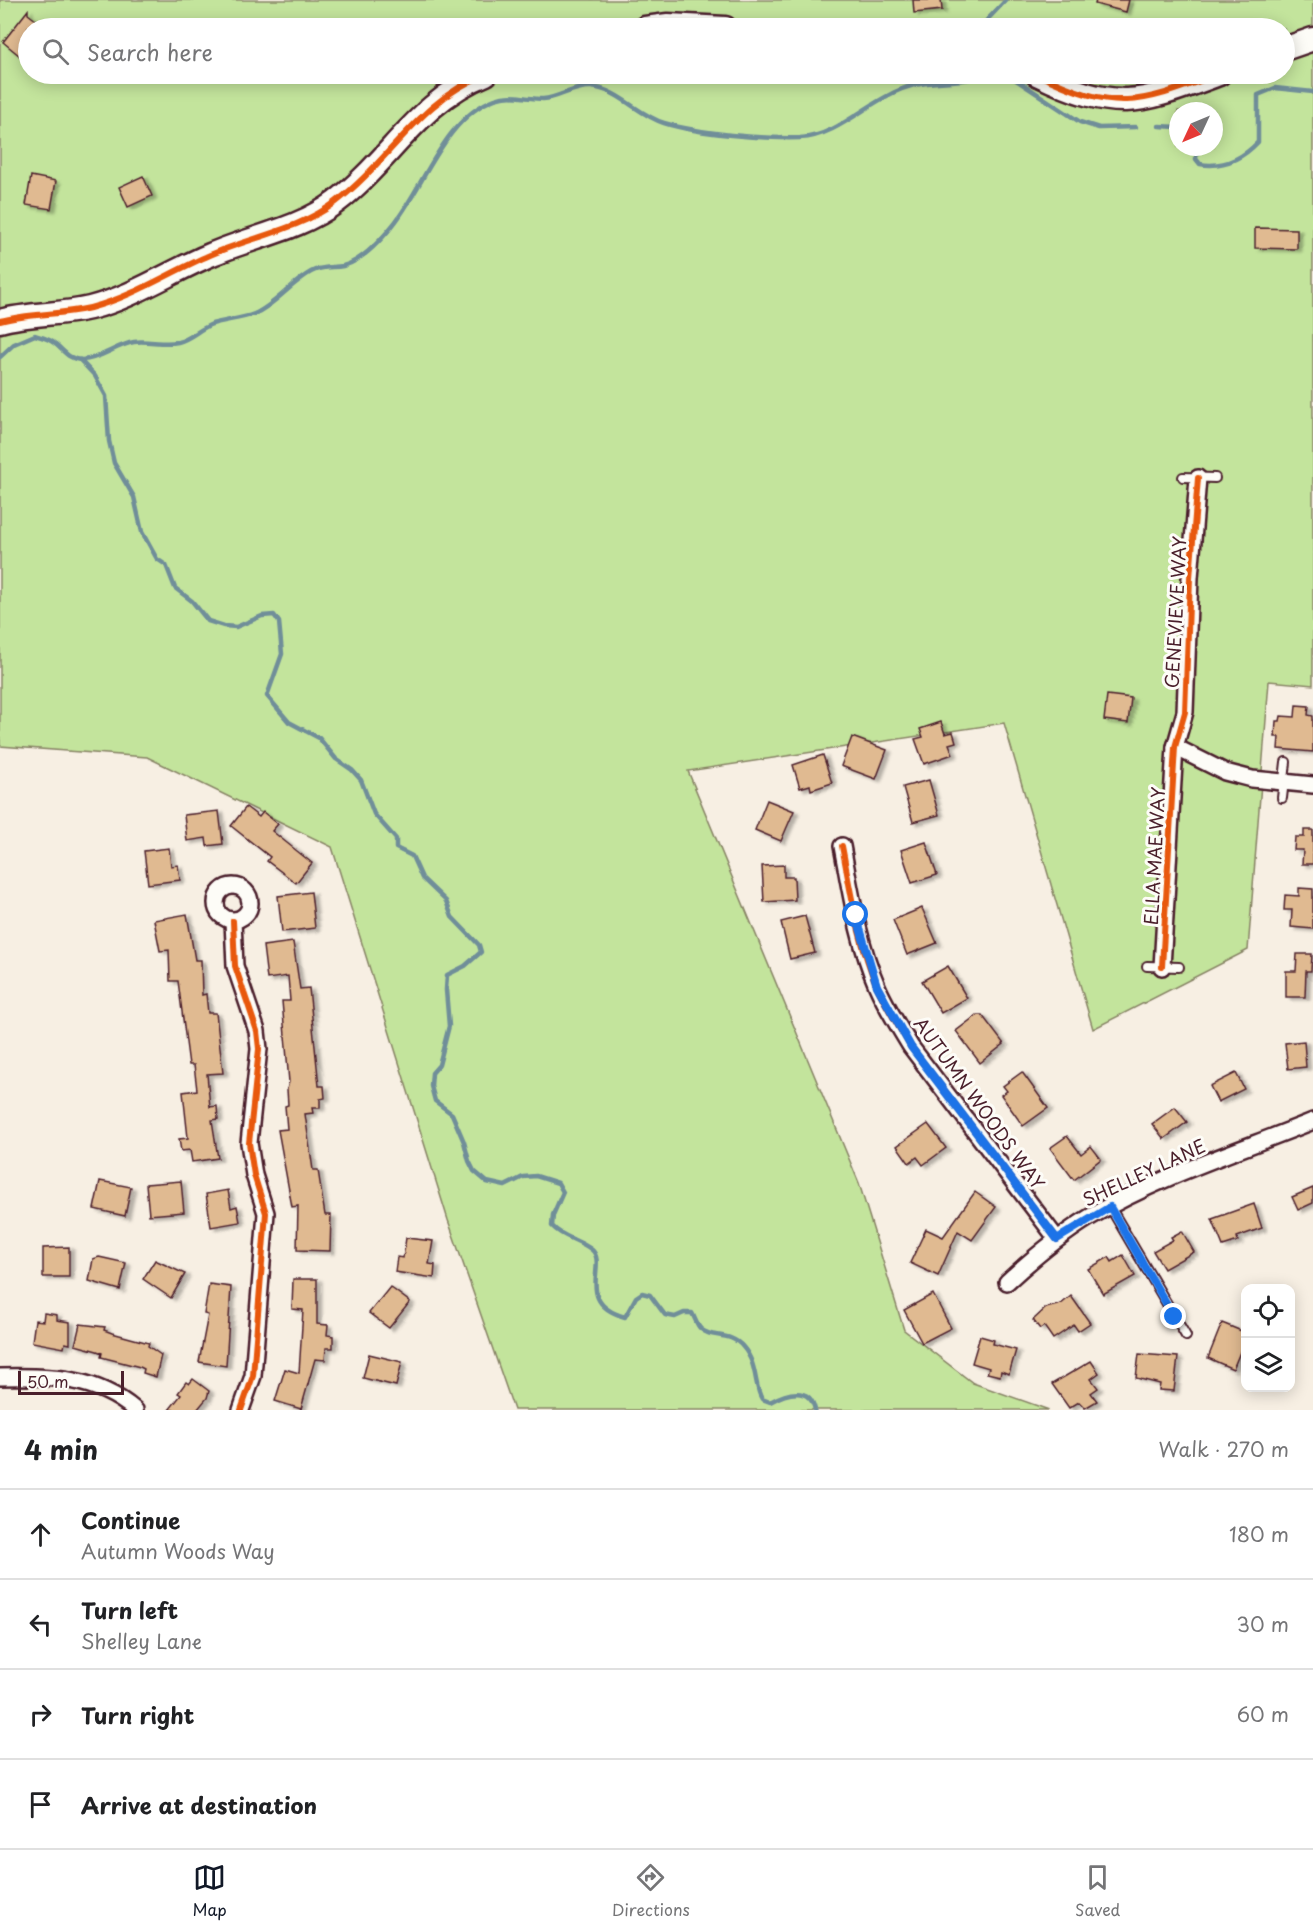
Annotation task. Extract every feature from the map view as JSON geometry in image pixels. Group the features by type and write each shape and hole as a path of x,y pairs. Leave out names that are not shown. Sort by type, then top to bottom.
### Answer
{"street":[{"path":"1295,45 1313,39"},
{"path":"0,321 88,308 110,302 211,254 318,214 357,183 436,101 461,84"},
{"path":"1058,84 1115,102 1140,101 1190,84"},
{"name":"GENEVIEVE WAY","path":"1175,747 1185,712 1190,578 1190,478"},
{"path":"1175,747 1225,771 1252,779 1313,785"},
{"name":"ELLA MAE WAY","path":"1162,967 1175,747"},
{"name":"AUTUMN WOODS WAY","path":"842,846 866,954 877,986 891,1015 911,1047 1057,1239"},
{"path":"233,921 235,966 257,1031 259,1049 249,1143 252,1167 266,1213 253,1376 241,1410"},
{"name":"SHELLEY LANE","path":"1007,1282 1057,1239 1110,1207 1191,1169 1313,1121"},
{"path":"0,1377 69,1378 100,1388 135,1410"}],"lane":[{"path":"1190,478 1215,478"},
{"path":"1282,798 1286,762"},
{"path":"1146,966 1179,967"},
{"path":"1110,1207 1186,1336"}],"green space":[{"path":"0,0 1313,0 1313,685 1269,681 1248,950 1093,1029 1004,723 688,771 859,1183 904,1330 973,1383 1049,1410 514,1410 448,1220 332,847 147,757 0,746"}],"building":[{"path":"913,0 941,0 942,10 914,13"},
{"path":"1096,0 1129,0 1126,12 1095,4"},
{"path":"28,10 28,14 33,18 22,18"},
{"path":"18,23 18,54 3,42"},
{"path":"31,176 56,181 51,209 26,205"},
{"path":"143,176 152,196 128,207 119,187"},
{"path":"1255,228 1297,229 1297,249 1255,248"},
{"path":"1107,695 1131,698 1128,723 1104,720"},
{"path":"1296,705 1309,706 1308,715 1313,716 1313,752 1278,749 1279,737 1275,737 1276,721 1280,721 1281,716 1295,717"},
{"path":"941,722 945,734 953,732 956,742 949,744 953,754 924,764 915,739 923,737 920,729"},
{"path":"852,737 887,750 876,779 841,766"},
{"path":"823,755 832,783 811,790 810,785 800,788 793,765"},
{"path":"929,780 939,815 913,822 903,787"},
{"path":"767,800 794,811 781,841 755,830"},
{"path":"246,807 259,817 263,812 278,824 272,831 312,863 296,883 267,861 270,857 231,826"},
{"path":"219,811 223,844 207,846 206,838 187,841 184,815"},
{"path":"1304,830 1313,830 1313,864 1302,864 1303,850 1294,850 1295,837 1304,837"},
{"path":"926,842 937,875 912,883 901,850"},
{"path":"169,848 171,866 178,865 180,880 148,884 144,851"},
{"path":"784,865 784,877 794,877 795,900 764,902 762,866"},
{"path":"1299,888 1313,889 1313,929 1291,927 1292,910 1284,910 1285,895 1299,896"},
{"path":"311,892 315,928 282,932 278,896"},
{"path":"922,908 937,943 907,955 893,920"},
{"path":"187,914 195,960 201,960 202,995 206,994 208,1013 216,1013 223,1073 207,1074 210,1107 217,1106 218,1119 212,1120 218,1158 192,1162 190,1150 181,1151 179,1139 188,1138 183,1092 197,1090 194,1065 189,1065 178,981 170,981 169,950 160,951 154,920"},
{"path":"805,916 815,953 790,959 781,922"},
{"path":"293,942 300,989 309,988 319,1086 324,1086 325,1098 320,1099 320,1108 312,1108 313,1113 305,1114 313,1170 318,1170 325,1215 331,1215 330,1251 297,1250 298,1206 292,1207 278,1130 287,1129 285,1106 288,1105 289,1082 282,1001 290,1001 288,976 267,979 263,946"},
{"path":"1297,954 1312,954 1311,971 1306,971 1305,997 1286,997 1286,971 1296,971"},
{"path":"948,966 967,998 941,1013 922,981"},
{"path":"977,1015 982,1015 1004,1044 980,1063 956,1031"},
{"path":"1304,1041 1306,1067 1288,1069 1285,1043"},
{"path":"1022,1072 1048,1108 1023,1126 1001,1095 1007,1091 1003,1086"},
{"path":"1236,1073 1244,1089 1218,1102 1210,1086"},
{"path":"1175,1107 1187,1122 1164,1139 1152,1124"},
{"path":"928,1124 946,1148 923,1165 917,1157 909,1163 897,1146"},
{"path":"1067,1136 1081,1154 1091,1146 1101,1159 1074,1180 1050,1148"},
{"path":"100,1181 131,1187 125,1216 94,1209"},
{"path":"181,1181 184,1212 149,1215 146,1184"},
{"path":"1313,1188 1313,1203 1298,1210 1292,1197"},
{"path":"228,1190 231,1208 237,1206 240,1222 211,1227 206,1194"},
{"path":"975,1192 996,1207 972,1240 958,1231 938,1276 910,1263 926,1229 943,1237"},
{"path":"1254,1204 1262,1228 1237,1237 1238,1241 1223,1246 1212,1219"},
{"path":"1182,1231 1194,1252 1164,1269 1153,1251 1173,1240 1171,1237"},
{"path":"406,1238 433,1241 429,1264 435,1265 434,1278 395,1272 397,1257 403,1258"},
{"path":"69,1247 69,1277 43,1277 43,1248"},
{"path":"1123,1255 1135,1276 1103,1294 1088,1269 1109,1257 1112,1262"},
{"path":"99,1257 126,1263 120,1290 89,1281 93,1259"},
{"path":"155,1260 185,1274 171,1298 143,1279"},
{"path":"293,1279 317,1279 317,1324 328,1325 327,1335 333,1336 333,1348 326,1348 325,1360 315,1359 301,1409 275,1401 285,1369 299,1373 303,1310 292,1309"},
{"path":"209,1284 231,1287 226,1366 199,1362 208,1315 204,1314"},
{"path":"390,1287 410,1302 389,1328 369,1313"},
{"path":"933,1294 951,1328 922,1343 904,1310"},
{"path":"1071,1296 1090,1323 1078,1331 1074,1325 1053,1339 1044,1326 1040,1329 1033,1320 1046,1308 1061,1304"},
{"path":"44,1313 57,1315 57,1320 70,1322 70,1344 65,1343 64,1348 32,1342 35,1320 43,1321"},
{"path":"1222,1323 1241,1331 1241,1350 1233,1369 1208,1358"},
{"path":"80,1324 105,1327 104,1330 112,1333 149,1343 148,1346 161,1355 156,1377 143,1373 144,1369 140,1367 101,1357 102,1353 75,1345"},
{"path":"980,1336 994,1340 993,1344 1016,1350 1009,1374 1001,1371 1000,1376 987,1373 989,1368 972,1363"},
{"path":"369,1354 402,1362 396,1386 363,1378"},
{"path":"1139,1354 1178,1357 1174,1391 1159,1390 1160,1384 1136,1378"},
{"path":"1091,1361 1099,1373 1091,1379 1098,1388 1091,1393 1097,1401 1085,1408 1079,1402 1069,1408 1052,1384"},
{"path":"193,1379 209,1391 207,1398 197,1410 169,1410 181,1395 178,1393 186,1382 189,1384"}],"waterway":[{"path":"989,18 1006,0"},
{"path":"0,357 14,344 35,335 51,341 72,358 89,359 134,342 178,342 212,324 249,316 262,310 311,272 343,266 357,260 371,249 404,209 448,137 477,108 501,97 543,99 579,88 591,87 610,92 645,114 679,127 731,135 800,138 827,131 889,95 923,84"},
{"path":"1022,84 1080,122 1099,128 1136,127"},
{"path":"1196,156 1200,164 1217,165 1232,161 1246,153 1258,142 1258,95 1275,88 1313,92"},
{"path":"1159,126 1169,127"},
{"path":"80,360 95,376 106,396 109,441 114,463 134,497 142,532 157,559 166,565 175,588 192,601 208,621 224,626 236,627 262,616 274,615 279,622 282,654 267,696 289,722 319,738 336,759 352,770 361,780 374,814 396,839 396,848 412,856 422,878 446,901 452,917 479,945 481,952 465,966 447,975 449,1026 439,1065 432,1073 431,1086 435,1101 452,1114 474,1171 487,1182 505,1186 523,1177 536,1176 558,1183 563,1192 553,1215 552,1226 592,1250 597,1264 596,1293 601,1303 610,1311 625,1317 636,1297 642,1293 650,1295 665,1315 675,1317 684,1313 692,1313 698,1326 705,1332 727,1337 743,1347 751,1361 762,1399 770,1402 790,1394 803,1394 812,1402 815,1410"}],"cycle path":[{"path":"0,321 79,310 106,303 210,255 291,226 322,212 355,186 423,115 442,99 466,84"},
{"path":"1060,84 1088,95 1128,100 1168,92 1191,84"},
{"path":"1162,967 1175,747 1185,712 1190,578 1198,478"},
{"path":"842,846 865,952 877,986 889,1009 911,1047 1057,1239"},
{"path":"233,921 235,966 257,1031 259,1049 249,1143 254,1175 266,1213 253,1376 241,1410"}],"route":[{"path":"856,915 877,986 891,1015 911,1047 1057,1239 1110,1207 1174,1317"}]}
